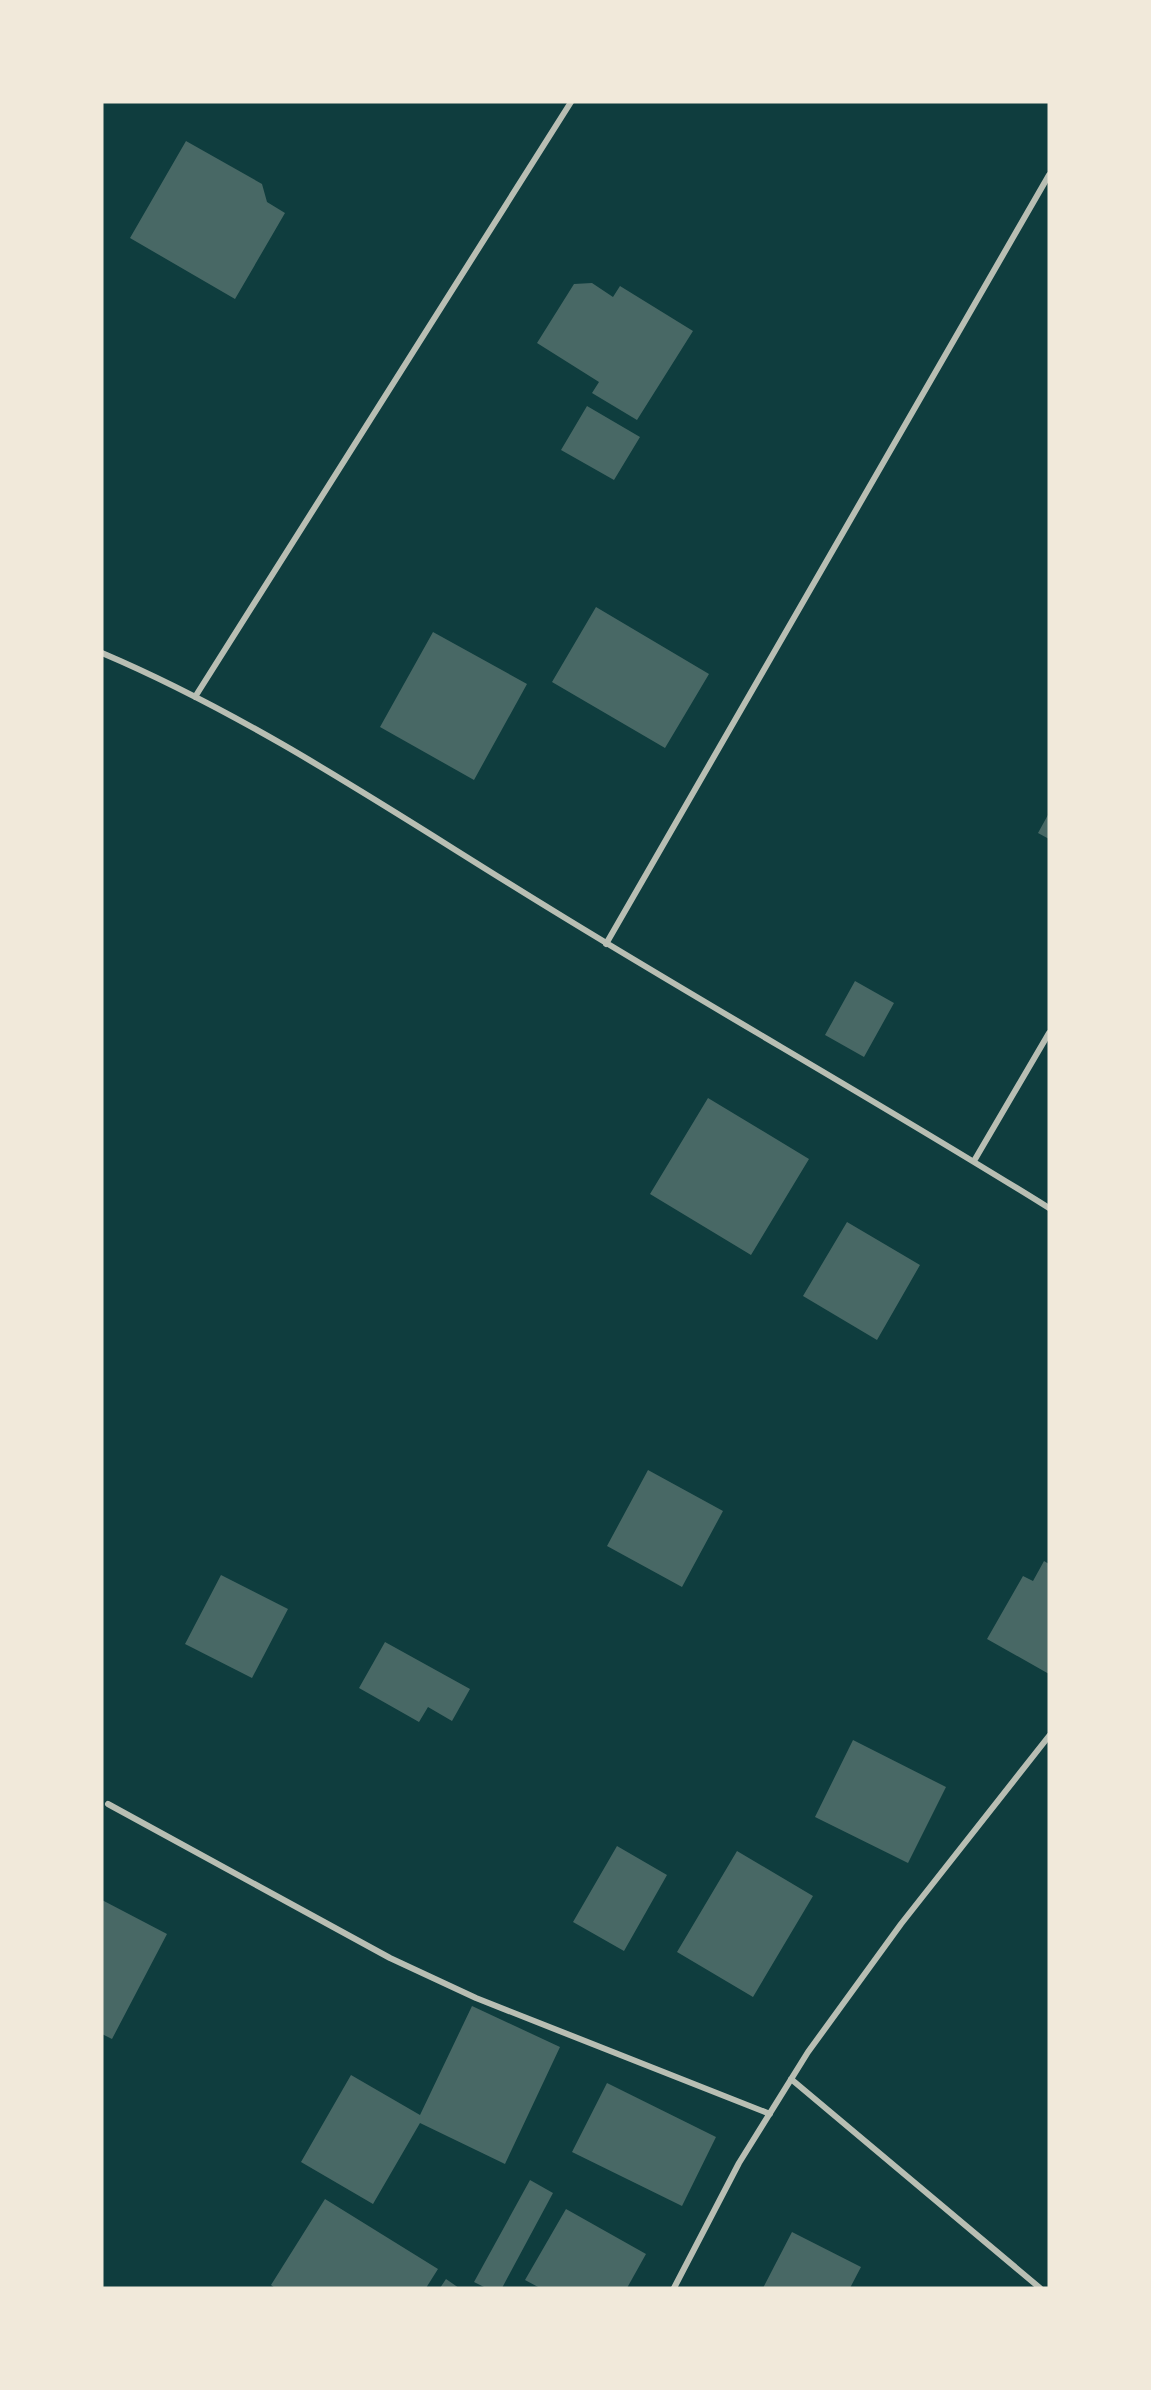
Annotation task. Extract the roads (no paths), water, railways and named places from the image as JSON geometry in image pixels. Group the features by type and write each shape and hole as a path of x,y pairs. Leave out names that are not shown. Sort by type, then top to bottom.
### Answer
{"street":[{"path":"195,697 571,102"},
{"path":"606,944 1049,175"},
{"path":"102,653 195,697 285,747 606,944 974,1161 1049,1208"},
{"path":"974,1161 1049,1034"},
{"path":"674,2288 739,2163 791,2079 901,1924 1049,1736"},
{"path":"108,1804 390,1958 497,2006 770,2114"},
{"path":"791,2079 1040,2288"}]}
